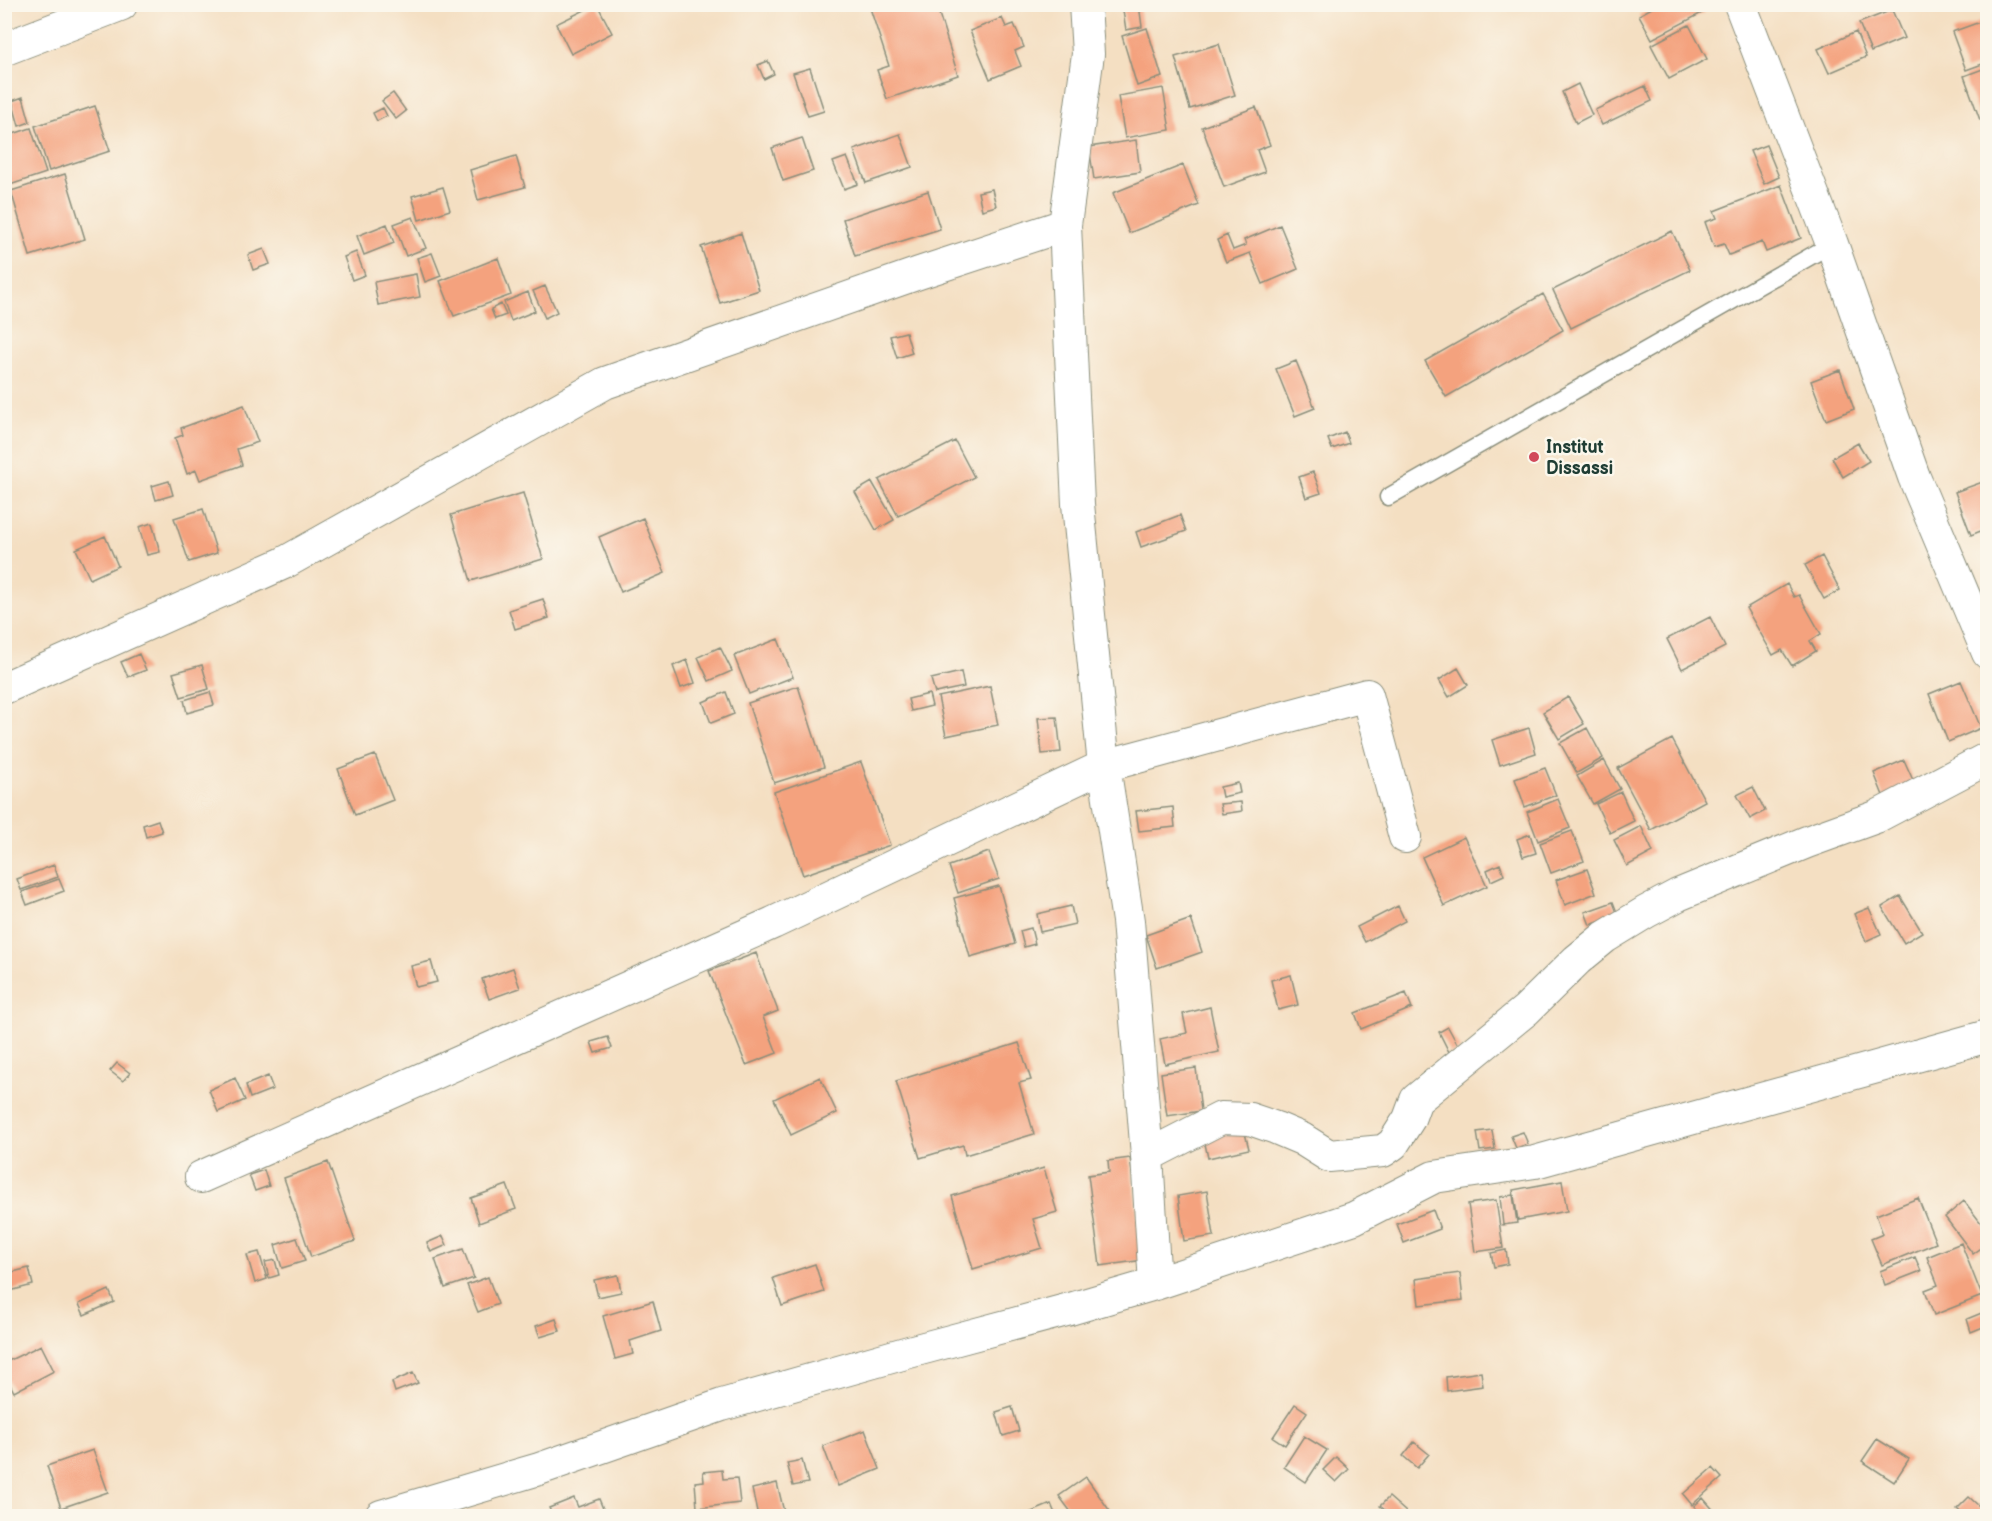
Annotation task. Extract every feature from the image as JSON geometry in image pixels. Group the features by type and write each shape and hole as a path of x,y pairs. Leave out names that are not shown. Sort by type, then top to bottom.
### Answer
{"highway":[{"path":"4,49 121,4"}],"street":[{"path":"1085,4 1088,54 1065,225 1078,504 1104,766 1128,921 1155,1284"},
{"path":"1740,4 1832,244 1914,477 1988,653"},
{"path":"4,688 285,563 605,383 919,273 1065,225"},
{"path":"201,1177 773,923 1104,766 1367,695 1405,837"},
{"path":"1147,1156 1221,1119 1250,1119 1302,1139 1329,1156 1383,1151 1393,1144 1404,1127 1416,1100 1526,1010 1577,960 1605,937 1678,895 1876,816 1988,758"},
{"path":"381,1516 540,1469 722,1406 1155,1284 1354,1218 1434,1177 1534,1162 1988,1036"}],"lane":[{"path":"1388,497 1832,244"}],"building":[{"path":"597,4 612,33 571,54 556,24"},
{"path":"881,4 936,4 958,75 887,99 877,70 889,66 870,8"},
{"path":"1122,4 1139,4 1142,27 1126,30"},
{"path":"1659,4 1700,4 1704,12 1652,39 1639,15"},
{"path":"1892,10 1904,38 1871,52 1859,23"},
{"path":"1002,18 1006,27 1014,24 1024,47 1015,51 1021,66 990,79 970,31"},
{"path":"1988,19 1988,62 1966,70 1952,32"},
{"path":"1689,25 1707,59 1669,79 1651,45"},
{"path":"1147,28 1162,77 1137,86 1122,36"},
{"path":"1856,32 1866,57 1829,73 1818,49"},
{"path":"1219,44 1235,95 1190,109 1175,57"},
{"path":"768,61 774,74 764,79 758,65"},
{"path":"1988,67 1988,117 1980,120 1964,76"},
{"path":"810,68 824,111 808,116 793,73"},
{"path":"1578,84 1592,115 1576,123 1562,92"},
{"path":"1645,86 1652,101 1602,125 1595,110"},
{"path":"1163,88 1170,130 1125,138 1118,96"},
{"path":"393,93 406,111 396,119 382,101"},
{"path":"23,97 30,122 19,126 12,101"},
{"path":"95,106 110,151 49,171 35,126"},
{"path":"1256,107 1270,145 1257,150 1265,172 1224,187 1202,127"},
{"path":"383,108 387,116 377,121 373,113"},
{"path":"31,128 46,173 4,187 4,137"},
{"path":"900,134 912,167 866,183 854,150"},
{"path":"802,138 813,171 783,181 772,148"},
{"path":"1136,140 1140,172 1094,179 1089,147"},
{"path":"1766,145 1779,177 1764,184 1750,151"},
{"path":"516,156 525,187 478,200 470,170"},
{"path":"847,157 858,184 844,189 833,162"},
{"path":"1183,165 1199,205 1129,233 1113,193"},
{"path":"65,174 85,239 30,256 11,191"},
{"path":"1781,185 1801,238 1766,252 1762,242 1729,255 1724,244 1714,247 1705,222 1717,218 1714,211"},
{"path":"443,187 450,210 419,220 412,196"},
{"path":"992,189 996,206 982,210 978,192"},
{"path":"928,191 940,229 855,256 843,219"},
{"path":"413,217 426,248 406,256 394,224"},
{"path":"387,224 394,243 364,255 357,236"},
{"path":"1280,225 1298,269 1263,284 1250,253 1226,262 1217,240 1227,235 1233,250 1246,245 1244,240"},
{"path":"1672,231 1690,270 1571,328 1553,290"},
{"path":"741,233 759,290 720,303 701,247"},
{"path":"264,249 270,264 253,270 248,255"},
{"path":"356,252 365,275 352,280 344,257"},
{"path":"432,253 441,276 425,282 417,258"},
{"path":"498,258 511,295 454,316 440,281"},
{"path":"416,274 420,297 378,305 374,282"},
{"path":"545,286 557,312 545,318 533,291"},
{"path":"528,292 535,311 511,321 504,302"},
{"path":"1543,294 1563,330 1446,397 1425,361"},
{"path":"501,304 506,315 495,319 491,309"},
{"path":"906,332 912,353 897,358 890,336"},
{"path":"1296,361 1315,408 1295,416 1276,369"},
{"path":"1840,370 1854,409 1826,420 1811,381"},
{"path":"244,405 258,442 237,449 242,465 200,480 196,470 187,474 175,438 183,435 181,428"},
{"path":"1345,432 1349,443 1332,449 1328,439"},
{"path":"955,441 974,477 898,516 879,480"},
{"path":"1858,443 1869,461 1843,477 1832,458"},
{"path":"1313,472 1321,493 1306,498 1299,477"},
{"path":"1988,480 1988,528 1971,535 1955,492"},
{"path":"169,481 173,495 156,500 152,486"},
{"path":"872,482 894,520 876,530 855,492"},
{"path":"523,493 543,559 471,581 451,515"},
{"path":"203,509 217,553 189,562 174,518"},
{"path":"1180,515 1186,531 1141,547 1136,532"},
{"path":"643,518 665,573 621,592 599,537"},
{"path":"152,523 160,552 147,555 139,527"},
{"path":"105,536 118,566 90,579 76,549"},
{"path":"1822,556 1840,590 1824,599 1805,565"},
{"path":"1787,584 1794,597 1799,595 1821,634 1810,641 1816,651 1792,666 1782,650 1773,655 1746,608"},
{"path":"543,599 549,618 515,629 509,610"},
{"path":"1710,617 1725,647 1682,669 1667,639"},
{"path":"778,639 793,677 749,694 734,656"},
{"path":"720,647 732,671 709,681 698,657"},
{"path":"139,654 146,670 128,677 121,662"},
{"path":"687,660 695,683 681,688 673,666"},
{"path":"202,665 209,689 181,697 173,673"},
{"path":"1458,668 1468,685 1449,697 1439,680"},
{"path":"961,672 964,687 935,693 931,679"},
{"path":"1961,681 1981,728 1948,742 1929,694"},
{"path":"798,686 824,767 774,783 748,703"},
{"path":"990,686 998,725 946,736 938,697"},
{"path":"210,692 214,705 187,713 184,700"},
{"path":"726,692 734,714 711,723 703,702"},
{"path":"929,694 932,706 911,711 908,699"},
{"path":"1568,697 1584,724 1559,739 1543,712"},
{"path":"1057,717 1061,752 1042,754 1038,718"},
{"path":"1529,728 1536,753 1500,765 1492,740"},
{"path":"1587,728 1603,758 1577,773 1560,743"},
{"path":"1672,739 1705,801 1651,830 1618,768"},
{"path":"375,755 393,800 355,815 338,769"},
{"path":"1604,760 1620,789 1593,804 1577,776"},
{"path":"1904,760 1917,789 1886,803 1874,773"},
{"path":"861,762 890,845 803,875 774,792"},
{"path":"1545,768 1556,795 1525,807 1515,779"},
{"path":"1238,783 1240,793 1222,797 1220,787"},
{"path":"1753,787 1765,811 1750,819 1737,795"},
{"path":"1621,792 1634,821 1610,833 1596,804"},
{"path":"1558,799 1570,828 1538,841 1527,812"},
{"path":"1241,802 1242,811 1222,814 1220,804"},
{"path":"1173,807 1175,827 1139,831 1136,811"},
{"path":"158,820 162,832 146,837 143,825"},
{"path":"1641,826 1653,852 1627,866 1614,840"},
{"path":"1572,831 1584,861 1551,873 1540,843"},
{"path":"1530,834 1536,853 1523,857 1517,839"},
{"path":"1464,837 1487,886 1444,906 1422,857"},
{"path":"989,852 999,879 958,893 949,866"},
{"path":"1500,864 1504,875 1491,881 1487,870"},
{"path":"54,865 58,877 21,890 17,879"},
{"path":"1587,869 1596,893 1565,905 1556,880"},
{"path":"59,879 64,891 27,905 22,892"},
{"path":"999,886 1015,944 970,957 954,898"},
{"path":"1900,896 1922,932 1904,943 1882,907"},
{"path":"1613,902 1618,915 1590,925 1585,912"},
{"path":"1071,906 1075,924 1040,932 1037,914"},
{"path":"1398,906 1405,921 1365,942 1357,927"},
{"path":"1869,908 1881,934 1866,941 1854,914"},
{"path":"1191,919 1202,952 1157,968 1146,935"},
{"path":"1031,928 1035,944 1024,947 1020,931"},
{"path":"756,953 778,1011 763,1017 777,1053 746,1065 709,971"},
{"path":"431,961 437,982 416,987 411,966"},
{"path":"513,968 520,988 489,999 482,979"},
{"path":"1291,975 1298,1005 1278,1010 1271,980"},
{"path":"1406,993 1412,1008 1361,1029 1355,1013"},
{"path":"1210,1007 1219,1052 1165,1064 1160,1039 1187,1033 1183,1014"},
{"path":"1448,1027 1460,1049 1450,1054 1439,1032"},
{"path":"608,1037 612,1048 595,1053 591,1042"},
{"path":"1019,1043 1031,1080 1019,1083 1034,1134 965,1155 963,1145 920,1158 896,1081"},
{"path":"117,1063 130,1073 123,1081 110,1071"},
{"path":"1196,1068 1201,1111 1167,1116 1161,1073"},
{"path":"268,1076 273,1089 250,1098 246,1085"},
{"path":"820,1077 837,1113 791,1135 774,1099"},
{"path":"235,1078 245,1100 218,1112 209,1090"},
{"path":"1244,1129 1249,1149 1208,1158 1204,1139"},
{"path":"1492,1130 1495,1149 1480,1151 1477,1132"},
{"path":"1523,1132 1528,1144 1516,1148 1511,1136"},
{"path":"1130,1158 1144,1260 1100,1266 1088,1175 1109,1172 1108,1161"},
{"path":"328,1162 355,1241 311,1257 284,1178"},
{"path":"1044,1168 1057,1212 1033,1219 1042,1248 973,1269 952,1196"},
{"path":"264,1170 269,1186 255,1191 249,1175"},
{"path":"1562,1181 1567,1211 1518,1220 1513,1190"},
{"path":"507,1185 516,1209 479,1223 471,1198"},
{"path":"1207,1191 1214,1236 1184,1241 1178,1196"},
{"path":"1513,1195 1517,1223 1503,1225 1500,1197"},
{"path":"1918,1198 1936,1243 1882,1265 1871,1239 1883,1234 1876,1215"},
{"path":"1496,1200 1503,1248 1475,1252 1468,1204"},
{"path":"1964,1201 1988,1232 1988,1243 1973,1254 1945,1217"},
{"path":"1433,1210 1440,1229 1404,1243 1397,1224"},
{"path":"443,1236 447,1245 431,1252 427,1243"},
{"path":"297,1238 305,1261 282,1268 275,1245"},
{"path":"1961,1243 1982,1296 1934,1315 1925,1290 1938,1285 1927,1257"},
{"path":"463,1249 474,1278 445,1288 435,1259"},
{"path":"1506,1250 1508,1264 1494,1267 1491,1253"},
{"path":"259,1252 267,1279 255,1283 247,1255"},
{"path":"1915,1257 1921,1271 1885,1285 1880,1271"},
{"path":"275,1260 279,1275 269,1278 265,1262"},
{"path":"815,1264 824,1292 782,1306 773,1278"},
{"path":"29,1268 33,1285 6,1292 5,1274"},
{"path":"1460,1273 1463,1300 1419,1305 1416,1279"},
{"path":"618,1275 621,1292 598,1297 594,1280"},
{"path":"488,1277 498,1304 478,1312 467,1285"},
{"path":"109,1290 114,1302 84,1315 79,1304"},
{"path":"653,1301 661,1331 630,1341 633,1354 615,1359 603,1316"},
{"path":"1984,1312 1988,1325 1971,1332 1967,1319"},
{"path":"556,1319 560,1331 540,1337 536,1326"},
{"path":"41,1345 54,1371 14,1392 4,1373 4,1363"},
{"path":"1481,1372 1483,1386 1447,1391 1446,1377"},
{"path":"413,1373 418,1383 395,1392 392,1382"},
{"path":"1295,1404 1307,1412 1285,1445 1273,1437"},
{"path":"1012,1407 1019,1431 1003,1436 996,1412"},
{"path":"865,1430 880,1469 838,1486 823,1446"},
{"path":"1304,1436 1327,1450 1306,1482 1284,1467"},
{"path":"1877,1439 1909,1459 1894,1482 1862,1461"},
{"path":"1414,1442 1429,1454 1417,1468 1403,1456"},
{"path":"93,1450 108,1492 61,1508 47,1466"},
{"path":"1336,1457 1349,1469 1336,1482 1323,1470"},
{"path":"802,1460 808,1483 793,1486 787,1463"},
{"path":"1713,1468 1722,1478 1692,1505 1683,1494"},
{"path":"722,1470 723,1479 737,1478 740,1503 697,1508 695,1482 704,1481 703,1472"},
{"path":"1086,1477 1112,1514 1109,1516 1074,1516 1059,1496"},
{"path":"777,1483 785,1516 758,1516 752,1489"},
{"path":"1389,1497 1406,1512 1402,1516 1392,1516 1380,1506"},
{"path":"1969,1497 1988,1516 1965,1516 1957,1509"},
{"path":"574,1498 578,1507 599,1499 606,1516 553,1516 549,1508"},
{"path":"1703,1498 1716,1513 1712,1516 1703,1516 1694,1506"},
{"path":"1051,1504 1056,1516 1022,1516"}],"place":[{"name":"Institut Dissassi","path":"1534,457"}]}
